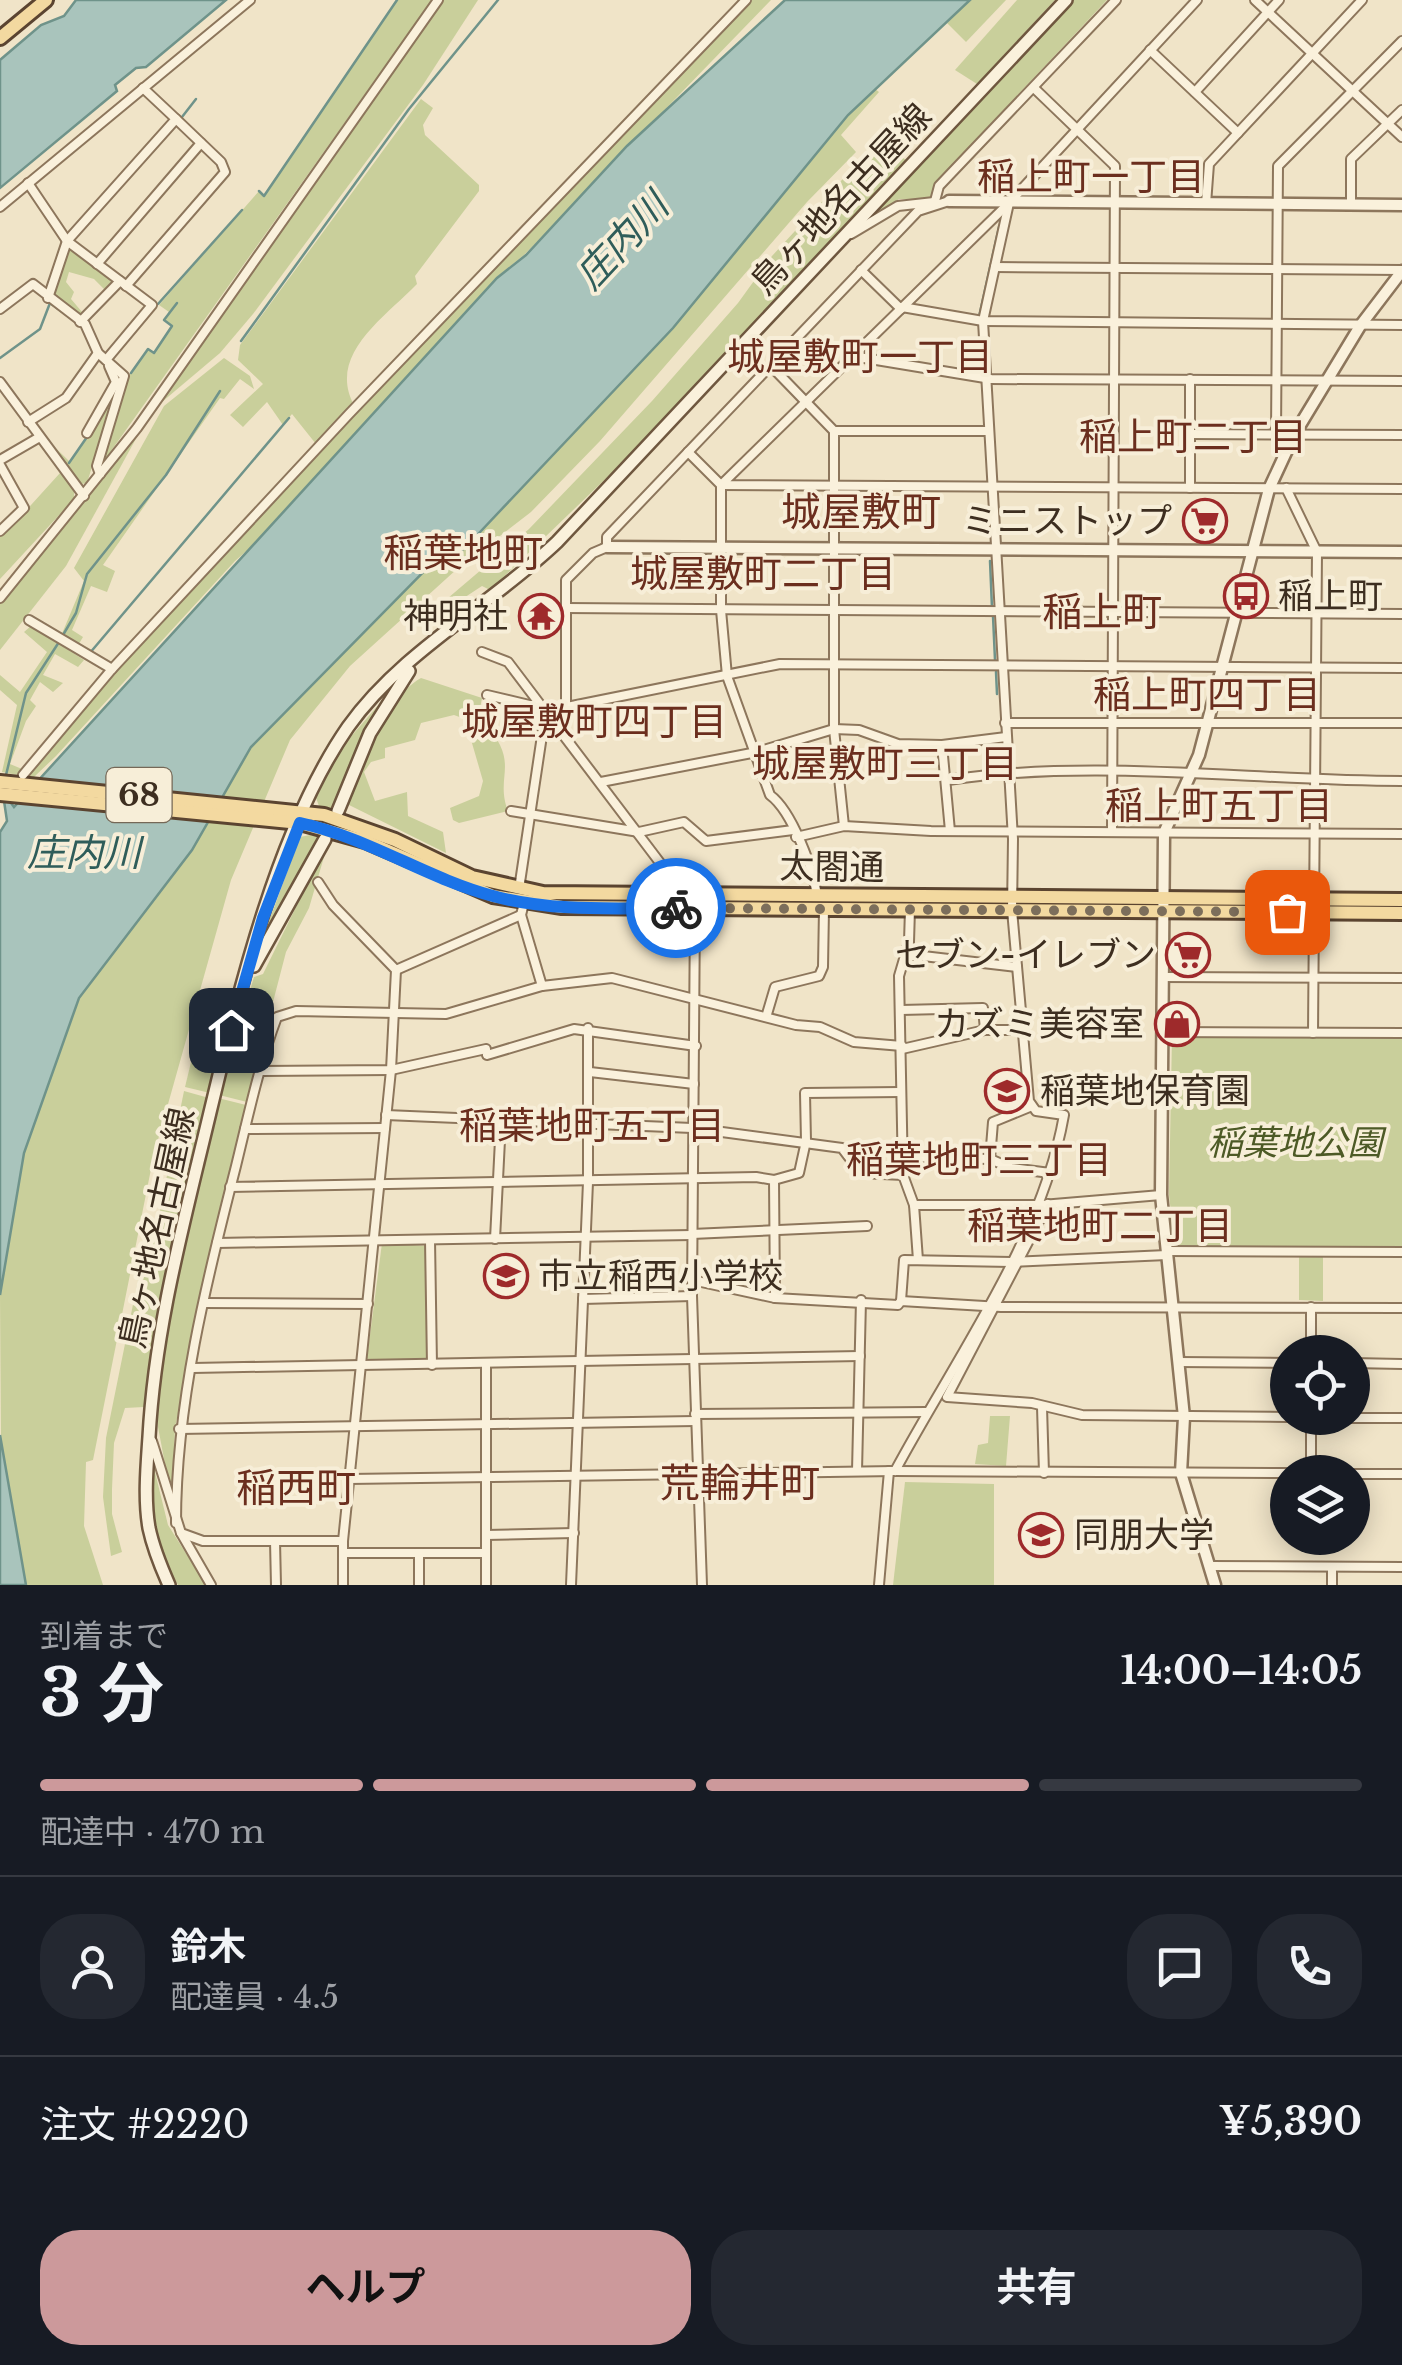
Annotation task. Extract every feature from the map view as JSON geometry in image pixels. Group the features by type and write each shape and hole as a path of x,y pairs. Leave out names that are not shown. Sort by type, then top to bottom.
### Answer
{"main road":[{"path":"0,38 46,0"},
{"name":"鳥ヶ地名古屋線","path":"169,1585 149,1526 149,1432 155,1357 176,1252 240,999 274,884 317,780 351,724 424,651 514,583 556,542 1066,0"},
{"path":"338,811 379,716 424,651"},
{"name":"68","path":"0,782 276,814"},
{"name":"68","path":"0,794 276,814"},
{"name":"太閤通","path":"276,814 368,829 521,902 1314,906 1402,913"},
{"path":"240,999 325,839"},
{"name":"太閤通","path":"1314,906 1402,900"},
{"name":"太閤通","path":"820,903 910,909 1012,904"}],"street":[{"path":"0,207 250,0"},
{"path":"0,598 138,428 438,0"},
{"path":"23,775 112,669 492,260 746,0"},
{"path":"935,202 939,186 1116,0"},
{"path":"767,1014 775,987 818,976 823,967 820,903 794,833 779,801 770,794 727,676 721,610 721,484 1009,203 1197,0"},
{"path":"1255,0 1402,136"},
{"path":"1195,92 1280,0"},
{"path":"1206,204 1209,164 1362,0"},
{"path":"1276,434 1278,166 1402,41"},
{"path":"1150,50 1238,133"},
{"path":"80,322 123,283 225,172 222,162 143,88"},
{"path":"1034,88 1115,166 1112,832"},
{"path":"1350,205 1350,160 1402,110"},
{"path":"48,298 67,240 176,119"},
{"path":"97,264 202,143"},
{"path":"28,184 67,240 152,305 107,361"},
{"path":"836,244 898,206 948,201 1402,206"},
{"path":"607,546 607,537 918,211 948,201"},
{"path":"1009,203 983,321 1012,831 1012,904 1032,1106"},
{"path":"995,268 1402,271"},
{"path":"862,270 902,308 983,321 1402,325"},
{"path":"1215,1585 1182,1473 1184,1417 1160,1196 1164,833 1208,723 1269,489 1294,434 1360,326 1402,271"},
{"path":"0,309 33,284 80,322 98,353 124,376 97,466 100,474"},
{"path":"28,422 66,398 98,353"},
{"path":"852,356 985,378 1402,381"},
{"path":"87,433 116,382 107,361"},
{"path":"771,366 834,431 834,729 844,826"},
{"path":"1190,378 1190,488"},
{"path":"0,382 84,496"},
{"path":"834,431 988,431"},
{"path":"1190,434 1402,435"},
{"path":"0,531 24,508 0,462 38,438"},
{"path":"688,452 721,484 1402,489"},
{"path":"1286,488 1317,552 1313,1033"},
{"path":"566,708 566,580 593,553 607,546 1402,552"},
{"path":"566,608 1402,614"},
{"path":"29,620 112,669"},
{"path":"482,652 508,662 692,902 697,996 692,1296 702,1585"},
{"path":"488,694 547,710 780,664 1402,668"},
{"path":"542,986 521,902 547,710"},
{"path":"1005,723 1402,723"},
{"path":"601,782 757,752 834,729 858,730 898,744 942,745 1006,737"},
{"path":"942,745 950,831"},
{"path":"948,780 1006,772 1112,772 1402,781"},
{"path":"511,812 639,832 684,822 706,841 844,826 950,831 1402,834"},
{"path":"318,882 333,905 396,970 391,1070 342,1541 343,1585"},
{"path":"396,970 521,902"},
{"path":"910,909 906,954 899,976 902,1176 914,1205 918,1260"},
{"path":"906,954 1017,966"},
{"path":"1162,977 1402,978"},
{"path":"176,1523 179,1430 204,1303 230,1187 277,1018 296,1011 446,1014 542,986 622,978 820,1027 854,1042 902,1048 985,1030 1023,1030"},
{"path":"901,1010 984,1008 985,1030"},
{"path":"261,1071 391,1070 588,1028 696,1046"},
{"path":"572,1585 590,1124 588,1028"},
{"path":"1162,1032 1402,1034"},
{"path":"590,1072 694,1084"},
{"path":"230,1187 756,1176 774,1180 800,1172 806,1141 805,1092 901,1092"},
{"path":"990,1159 992,1122 1032,1106 1064,1115 1038,1205 948,1398 1082,1415 1270,1417"},
{"path":"386,1115 692,1128 806,1141 842,1148 861,1172 902,1176"},
{"path":"495,1238 501,1120"},
{"path":"246,1129 385,1128"},
{"path":"903,1157 990,1159 1011,1168 1050,1173"},
{"path":"774,1180 775,1298"},
{"path":"914,1205 1038,1205 1160,1196"},
{"path":"879,1585 892,1471 1022,1259 1048,1204"},
{"path":"217,1242 692,1234 867,1226"},
{"path":"430,1240 432,1365"},
{"path":"901,1301 904,1260 1011,1262 1167,1253 1402,1252"},
{"path":"692,1280 775,1298 898,1304 901,1301 990,1307 1402,1308"},
{"path":"583,1299 692,1296"},
{"path":"857,1471 861,1300"},
{"path":"204,1303 368,1304"},
{"path":"1311,1335 1312,1307"},
{"path":"193,1368 860,1356"},
{"path":"1178,1362 1270,1363"},
{"path":"1370,1363 1402,1364"},
{"path":"486,1364 486,1585"},
{"path":"1042,1407 1044,1473"},
{"path":"179,1430 578,1424 926,1412"},
{"path":"1370,1418 1402,1418"},
{"path":"149,1432 176,1523 211,1585"},
{"path":"349,1479 857,1471 1270,1474"},
{"path":"1370,1474 1402,1474"},
{"path":"486,1536 574,1533"},
{"path":"181,1534 203,1540 342,1541"},
{"path":"275,1541 276,1585"},
{"path":"343,1552 486,1553"},
{"path":"419,1553 419,1585"},
{"path":"1209,1566 1402,1567"},
{"path":"1332,1567 1332,1585"}],"green space":[{"path":"397,0 432,0 101,465 126,379 148,349 155,352 172,326 164,320 169,312 159,305 259,191 264,195"},
{"path":"442,0 478,0 423,85 253,314 220,353 156,407"},
{"path":"752,0 771,0 525,254 497,277 268,532 235,561 56,756 34,777 26,775 69,721 346,421"},
{"path":"970,0 1006,0 966,42 947,23"},
{"path":"1017,0 1055,0 977,84 955,70"},
{"path":"1073,0 1107,0 935,183 930,199 899,199 861,225"},
{"path":"875,89 879,92 841,135 856,152 807,202 600,441 531,512 457,569 350,666 290,740 231,880 154,1154 93,1460 86,1462 84,1526 103,1585 26,1585 1,1444 0,1295 24,1153 79,998 192,850 251,747 437,558 464,549 673,328 848,115"},
{"path":"421,99 433,108 423,125 425,135 479,185 479,191 415,276 417,284 363,338 348,370 354,405 316,444 292,414 283,425 267,402 243,427 230,415 263,384 238,360 240,345"},
{"path":"886,146 906,160 623,462 490,590 482,586 447,609 441,604 529,529 652,401 738,303 772,256 851,170 856,172"},
{"path":"68,249 112,280 105,290 94,279 69,272 66,282 74,292 71,299 82,312 80,318 54,297"},
{"path":"224,358 250,376 254,389 240,379 224,399 220,398 103,565 115,571 107,592 91,586 72,630 83,637 77,647 61,636 84,581 74,568 164,406"},
{"path":"119,379 87,483 81,484 36,429 70,462 110,403"},
{"path":"138,435 66,566 0,650 0,603"},
{"path":"60,473 74,490 74,499 0,579 0,532 12,526"},
{"path":"31,626 84,660 78,667 55,654 43,675 63,683 53,692 40,682 30,700 36,706 10,764 22,769 18,775 2,772 17,705 0,690 0,675 20,692 47,652 24,632"},
{"path":"421,678 482,698 478,719 498,741 505,762 508,811 459,823 453,820 450,808 479,796 483,781 465,719 454,715 421,723 415,740 385,748 385,758 371,762 364,772 375,801 407,792 408,816 443,832 446,853 347,804 357,772 385,716"},
{"path":"387,695 356,749 333,810 319,806 316,798 341,748"},
{"path":"300,837 321,837 261,943"},
{"path":"329,840 309,908 286,952 247,1102 219,1095 254,977 263,974"},
{"path":"199,1029 223,1035 210,1093 185,1087"},
{"name":"稲葉地公園","path":"1172,1036 1402,1037 1402,1249 1323,1248 1323,1301 1299,1300 1299,1248 1175,1247 1169,1195"},
{"path":"184,1091 209,1098 173,1249 153,1245"},
{"path":"218,1098 246,1105 175,1427 172,1501 158,1427 159,1360"},
{"path":"382,1243 428,1246 426,1361 370,1362 367,1358"},
{"path":"144,1250 171,1257 144,1407 125,1408 114,1443 112,1514 122,1552 111,1556 103,1497 106,1438"},
{"path":"990,1416 1010,1416 1006,1466 975,1464 978,1445 988,1443"},
{"path":"151,1456 168,1525 206,1585 178,1585 170,1570 156,1523"},
{"path":"905,1482 994,1484 994,1585 893,1585"}],"water":[{"path":"76,0 226,0 146,67 136,68 115,85 117,91 0,188 0,60 41,25 64,16"},
{"name":"庄内川","path":"785,0 970,0 848,115 673,328 464,549 437,558 251,747 192,850 79,998 24,1153 0,1295 0,832 7,821 4,801 8,799 14,807 497,278 526,255 627,146"},
{"path":"0,1435 26,1585 0,1585"}],"waterway":[{"path":"259,191 264,196 397,0"},
{"path":"241,341 409,109 498,0"},
{"path":"182,117 196,99"},
{"path":"158,304 242,210"},
{"path":"979,317 999,227"},
{"path":"0,358 40,329 50,303 83,327 93,353"},
{"path":"131,373 148,349 154,353 172,326 164,320 177,303"},
{"path":"63,635 76,613 87,574 166,475 220,391"},
{"path":"100,418 113,395"},
{"path":"89,654 289,418"},
{"path":"69,463 87,437"},
{"path":"990,561 992,608"},
{"path":"993,616 995,660"},
{"path":"6,775 26,693 59,642"},
{"path":"996,672 997,694"}],"way so far":[{"path":"676,908 1287,912"}],"place":[{"name":"ミニストップ","path":"1205,521"},
{"name":"稲上町","path":"1246,596"},
{"name":"神明社","path":"541,616"},
{"name":"セブン-イレブン","path":"1188,955"},
{"name":"カズミ美容室","path":"1177,1024"},
{"name":"稲葉地保育園","path":"1007,1091"},
{"name":"市立稲西小学校","path":"506,1276"},
{"name":"同朋大学","path":"1041,1535"}],"district":[{"name":"稲上町一丁目","path":"1091,177"},
{"name":"城屋敷町一丁目","path":"860,357"},
{"name":"稲上町二丁目","path":"1193,437"},
{"name":"城屋敷町","path":"861,512"},
{"name":"稲葉地町","path":"463,553"},
{"name":"城屋敷町二丁目","path":"763,574"},
{"name":"稲上町","path":"1102,612"},
{"name":"稲上町四丁目","path":"1207,695"},
{"name":"城屋敷町四丁目","path":"594,722"},
{"name":"城屋敷町三丁目","path":"885,764"},
{"name":"稲上町五丁目","path":"1219,806"},
{"name":"稲葉地町五丁目","path":"592,1126"},
{"name":"稲葉地町三丁目","path":"979,1160"},
{"name":"稲葉地町二丁目","path":"1100,1226"},
{"name":"荒輪井町","path":"740,1483"},
{"name":"稲西町","path":"296,1488"}],"route":[{"path":"231,1030 274,884 300,823 366,840 450,881 493,896 562,907 676,908"}]}
